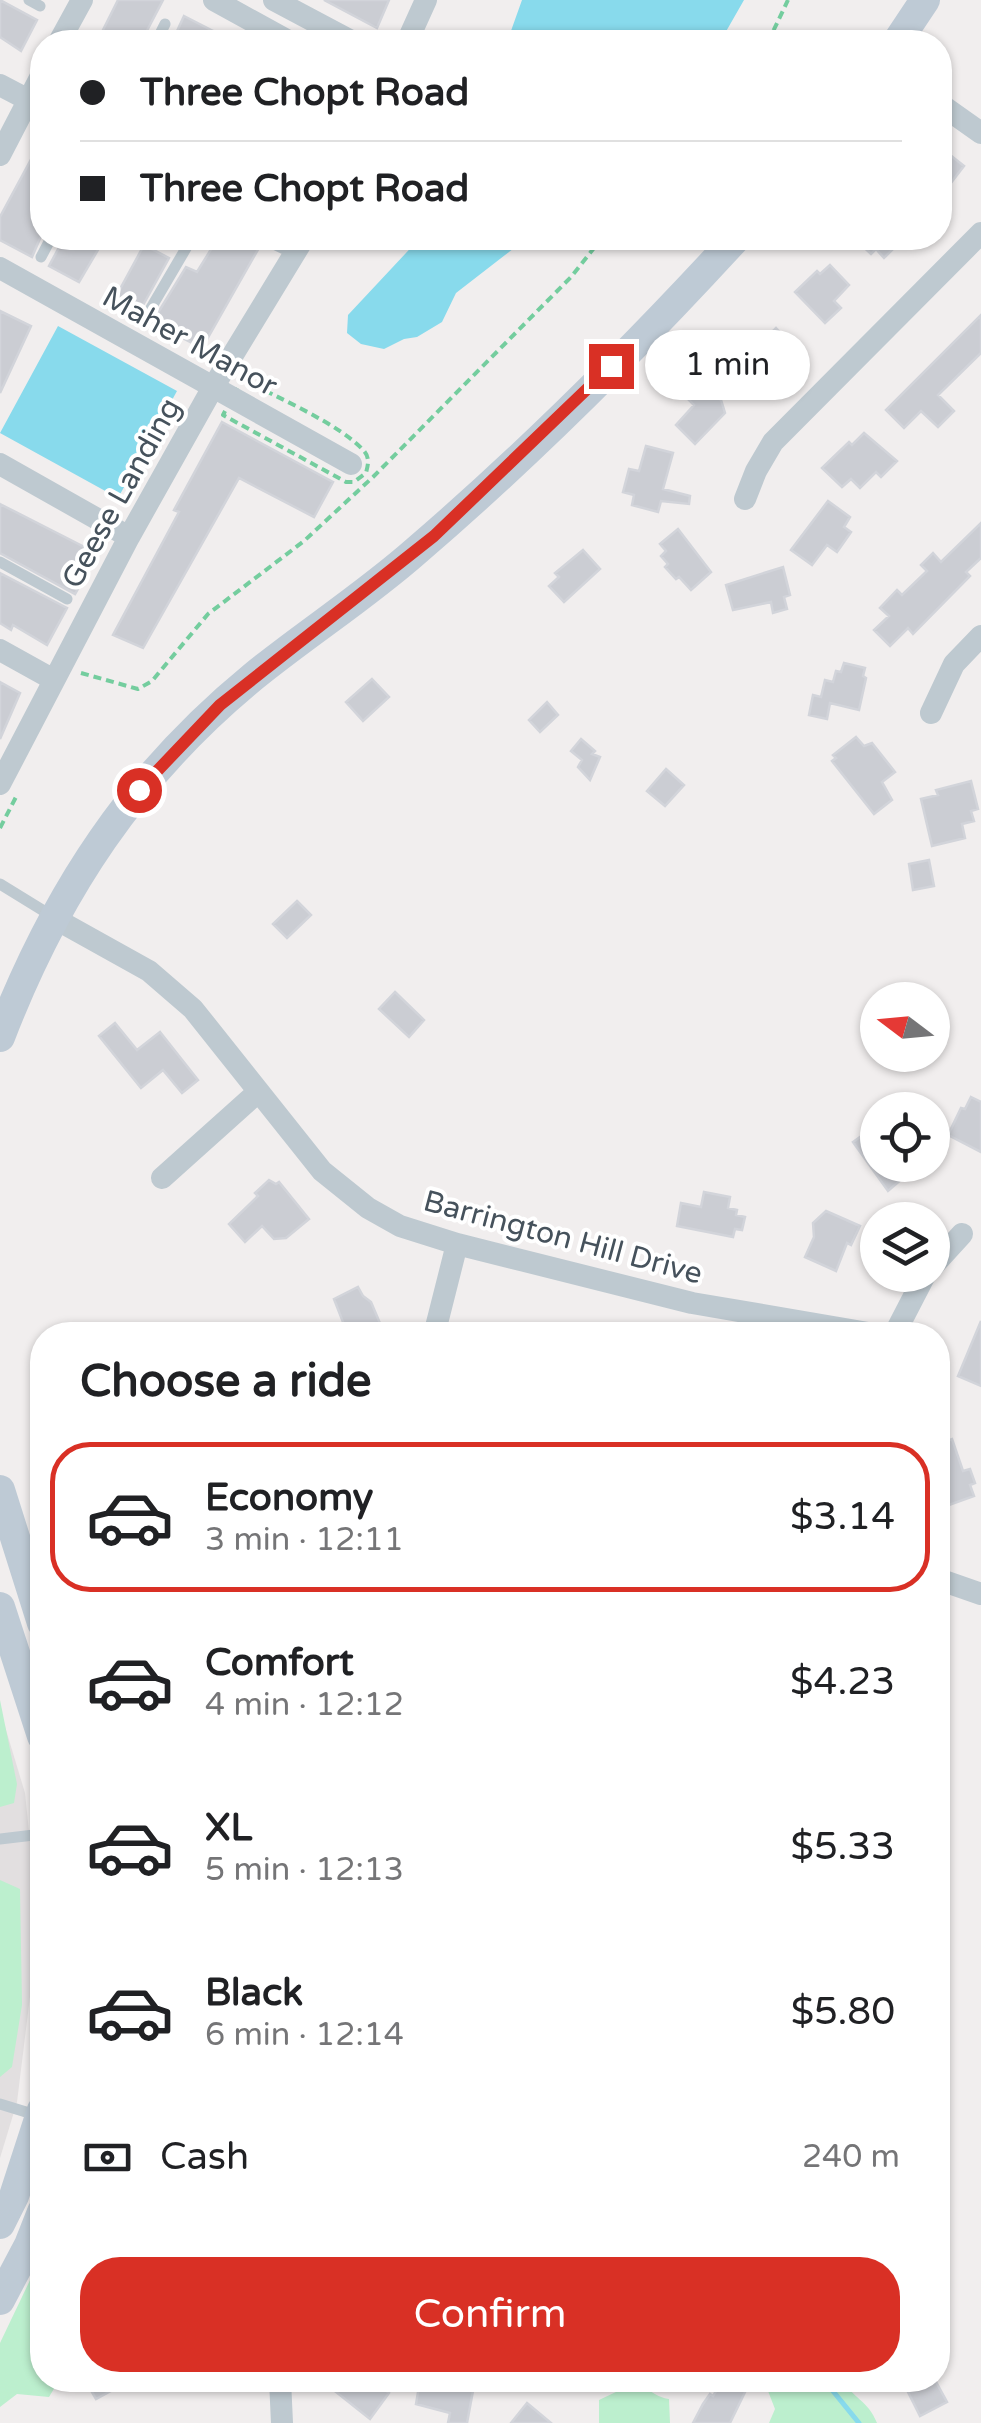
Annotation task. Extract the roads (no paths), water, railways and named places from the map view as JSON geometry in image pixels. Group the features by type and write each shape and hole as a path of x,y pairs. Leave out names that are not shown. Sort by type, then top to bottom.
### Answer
{"main road":[{"path":"904,30 925,0"},
{"path":"0,1037 52,916 109,826 156,769 256,674 338,614 467,507 724,250"},
{"path":"0,1490 30,1585"},
{"path":"0,1607 30,1699"},
{"path":"0,2224 30,2146"},
{"path":"0,2300 30,2242"}],"street":[{"path":"66,30 82,0"},
{"path":"214,0 268,30"},
{"path":"274,0 330,30"},
{"path":"412,30 426,0"},
{"path":"0,85 30,101"},
{"path":"0,154 30,112"},
{"path":"952,112 981,133"},
{"path":"745,498 773,442 981,233"},
{"name":"Geese Landing","path":"9,789 54,680 129,538 296,250"},
{"name":"Maher Manor","path":"0,268 350,464"},
{"path":"0,464 129,538"},
{"path":"932,713 954,664 981,636"},
{"path":"0,650 54,680"},
{"name":"Barrington Hill Drive","path":"52,916 149,971 193,1010 322,1171 368,1208 400,1226 692,1303 804,1322"},
{"path":"162,1178 258,1092"},
{"path":"950,1247 962,1234"},
{"path":"437,1322 457,1244"},
{"path":"901,1322 916,1292"},
{"path":"950,1583 981,1594"},
{"path":"281,2392 282,2423"}],"lane":[{"path":"162,30 165,24"},
{"path":"41,256 44,250"},
{"path":"151,308 185,250"},
{"path":"0,562 67,599"},
{"path":"0,884 52,916"},
{"path":"0,1839 30,1835"},
{"path":"0,2104 30,2112"}],"water":[{"path":"522,0 744,0 727,30 511,30"},
{"path":"409,250 512,250 456,293 442,322 417,337 384,349 361,344 347,333 348,315"},
{"path":"58,326 177,391 118,498 0,433"}],"waterway":[{"path":"834,2392 859,2423"}]}
